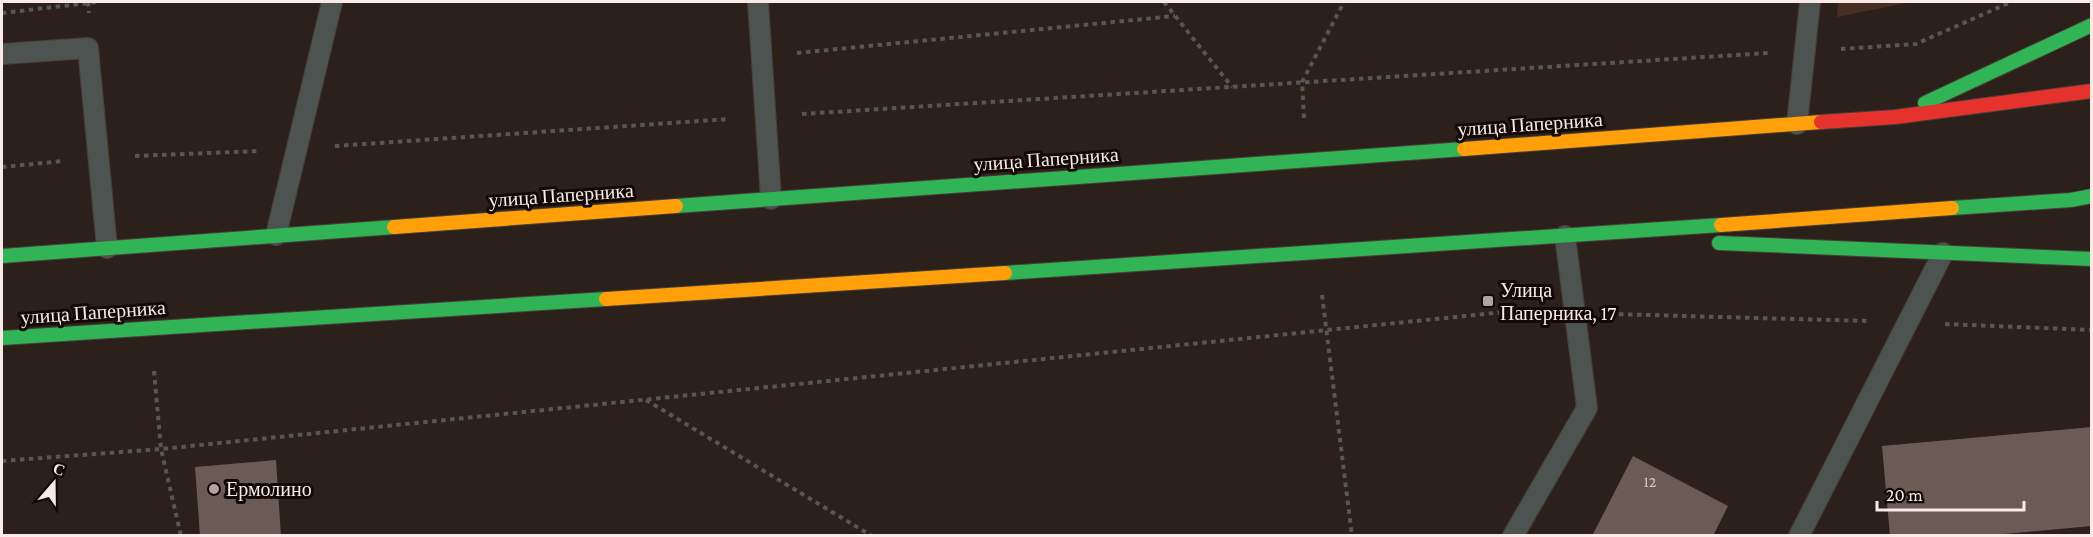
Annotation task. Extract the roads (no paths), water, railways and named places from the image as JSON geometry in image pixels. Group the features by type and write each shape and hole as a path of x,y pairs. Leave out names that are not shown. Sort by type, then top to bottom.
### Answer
{"main road":[{"path":"1895,117 2091,25"},
{"name":"улица Паперника","path":"2,256 1895,117 2091,91"},
{"name":"улица Паперника","path":"2,338 1565,236 2071,200 2091,196"},
{"path":"1565,236 1683,242"},
{"path":"1707,243 2091,259"}],"lane":[{"path":"276,235 332,2"},
{"path":"758,2 771,199"},
{"path":"1797,124 1810,2"},
{"path":"2,54 88,48 107,248"},
{"path":"1513,536 1587,408 1565,236"},
{"path":"1799,536 1943,253"}],"place":[{"name":"Улица Паперника, 17","path":"1488,301"},
{"name":"Ермолино","path":"214,489"}]}
